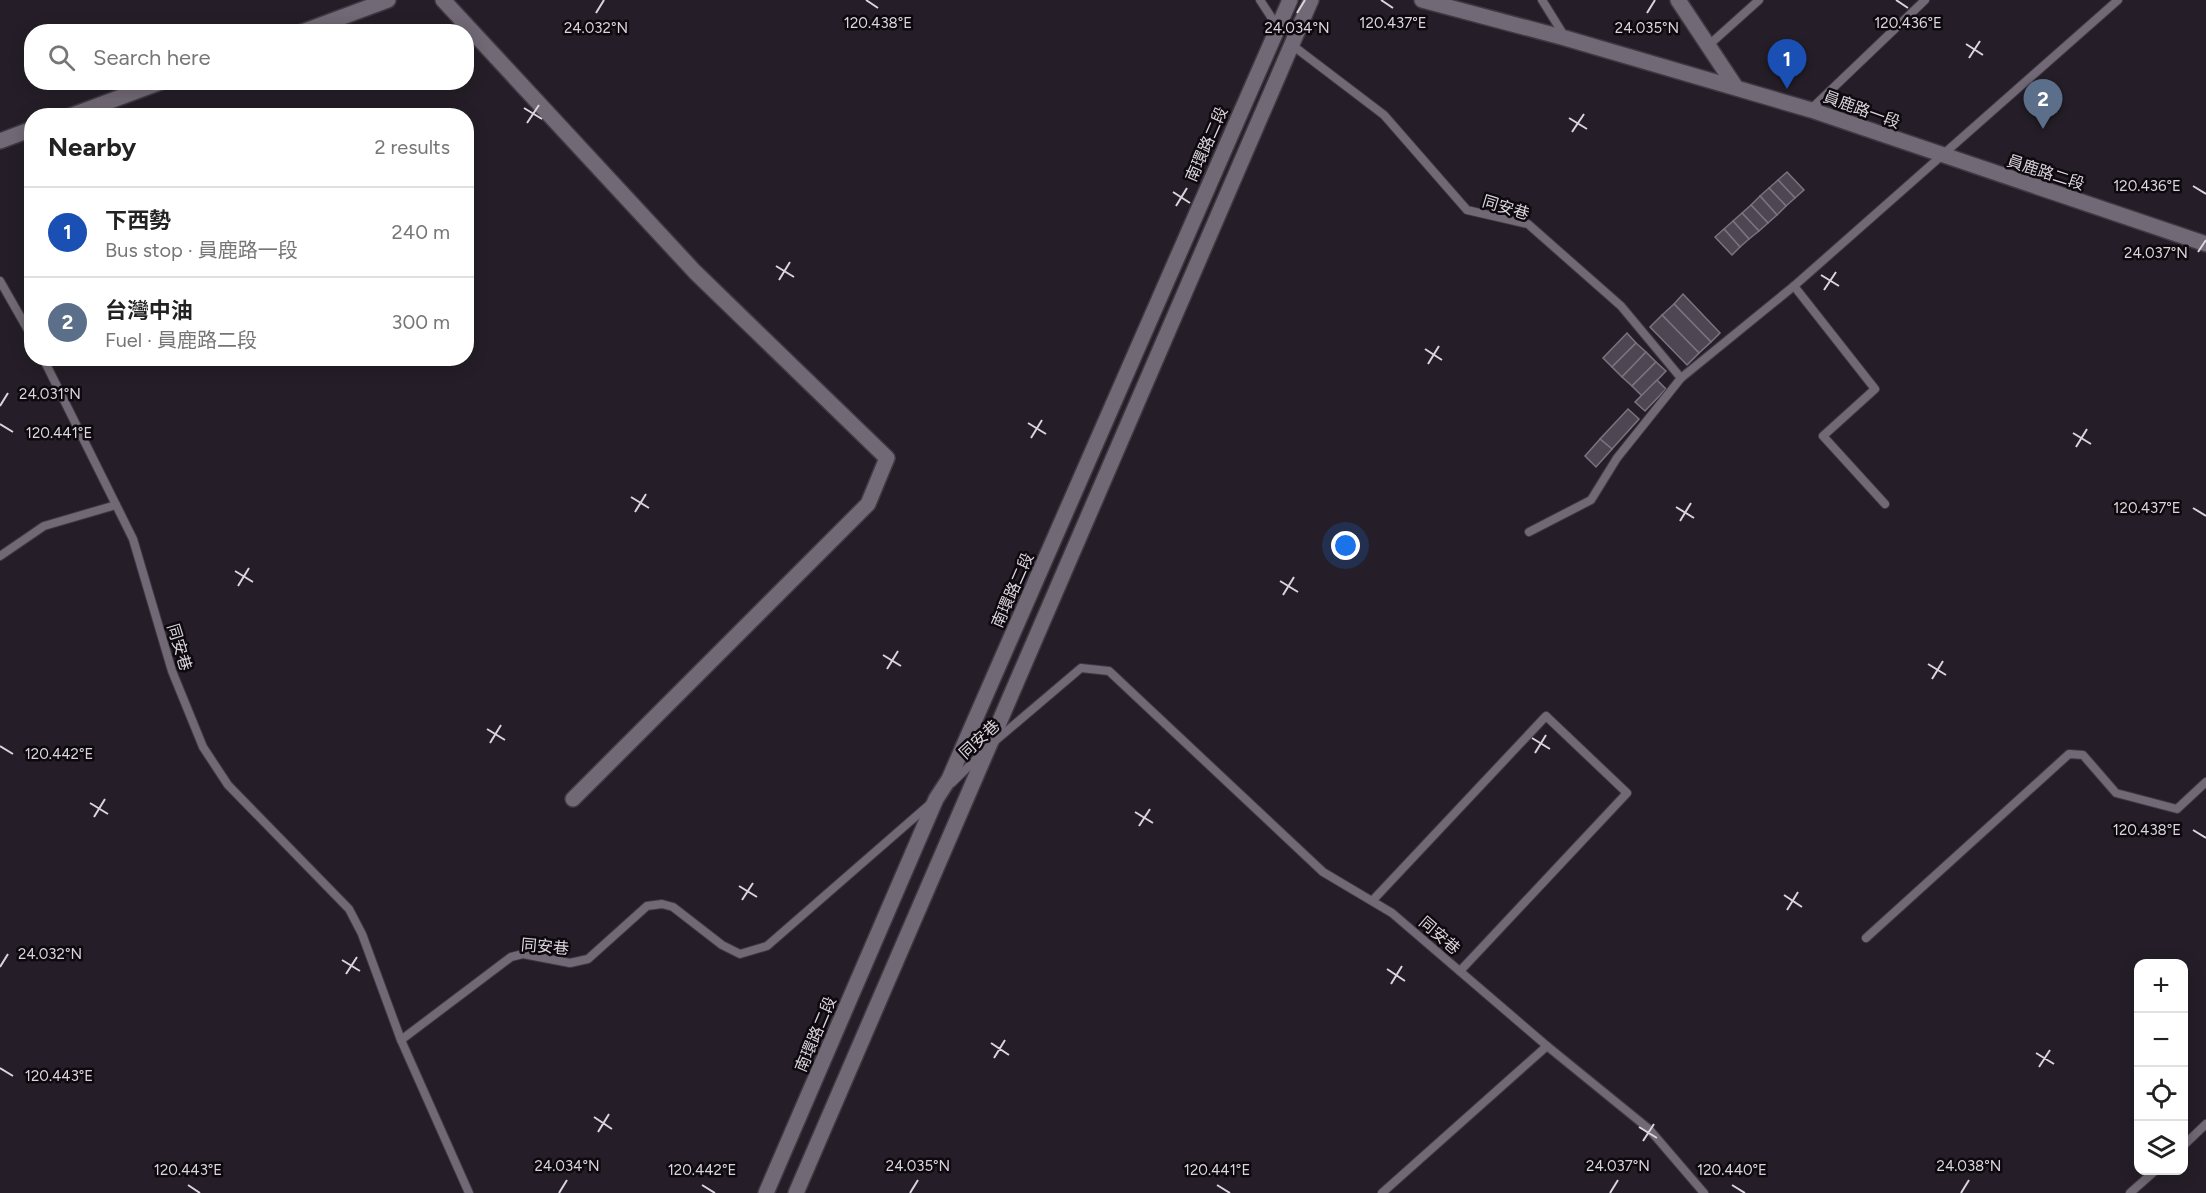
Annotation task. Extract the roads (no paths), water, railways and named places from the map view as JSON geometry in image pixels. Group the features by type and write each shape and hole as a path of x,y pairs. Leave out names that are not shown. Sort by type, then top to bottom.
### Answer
{"street":[{"path":"324,24 388,0"},
{"path":"443,0 465,24"},
{"name":"南環路二段","path":"766,1193 936,799 949,779 1290,0"},
{"path":"796,1193 1311,0"},
{"name":"員鹿路一段","path":"1422,0 1735,86 1811,110 1943,157"},
{"path":"1678,0 1710,44 1735,86"},
{"path":"474,33 695,272 887,458 868,504 573,799"},
{"path":"91,108 140,90"},
{"path":"0,141 24,132"},
{"name":"員鹿路二段","path":"1943,157 2206,244"}],"lane":[{"path":"1260,0 1277,26"},
{"path":"1542,0 1565,38"},
{"path":"1710,44 1759,0"},
{"path":"1811,110 1925,0"},
{"path":"1529,532 1591,500 1617,458 1681,378 1794,286 1943,157 2118,0"},
{"name":"同安巷","path":"1292,45 1384,116 1467,210 1527,224 1621,306 1681,378"},
{"path":"0,281 24,323"},
{"path":"1794,286 1875,389 1823,436 1885,504"},
{"name":"同安巷","path":"47,366 133,539 172,671 203,747 228,785 349,909 362,934 401,1040 470,1193"},
{"path":"0,556 44,526 116,505"},
{"name":"同安巷","path":"401,1040 511,957 523,954 570,963 588,959 647,906 662,904 673,907 722,945 740,954 767,946 936,799 988,747 1080,668 1109,671 1323,872 1392,913 1547,1046 1649,1129 1704,1193"},
{"path":"1373,900 1546,716 1627,793 1460,971"},
{"path":"1866,938 2069,754 2082,755 2116,793 2159,806 2177,809 2206,782"},
{"path":"1382,1193 1547,1046"},
{"path":"2188,1141 2206,1124"},
{"path":"2130,1193 2150,1175"}],"place":[{"name":"下西勢","path":"1787,89"},
{"name":"台灣中油","path":"2043,129"}]}
